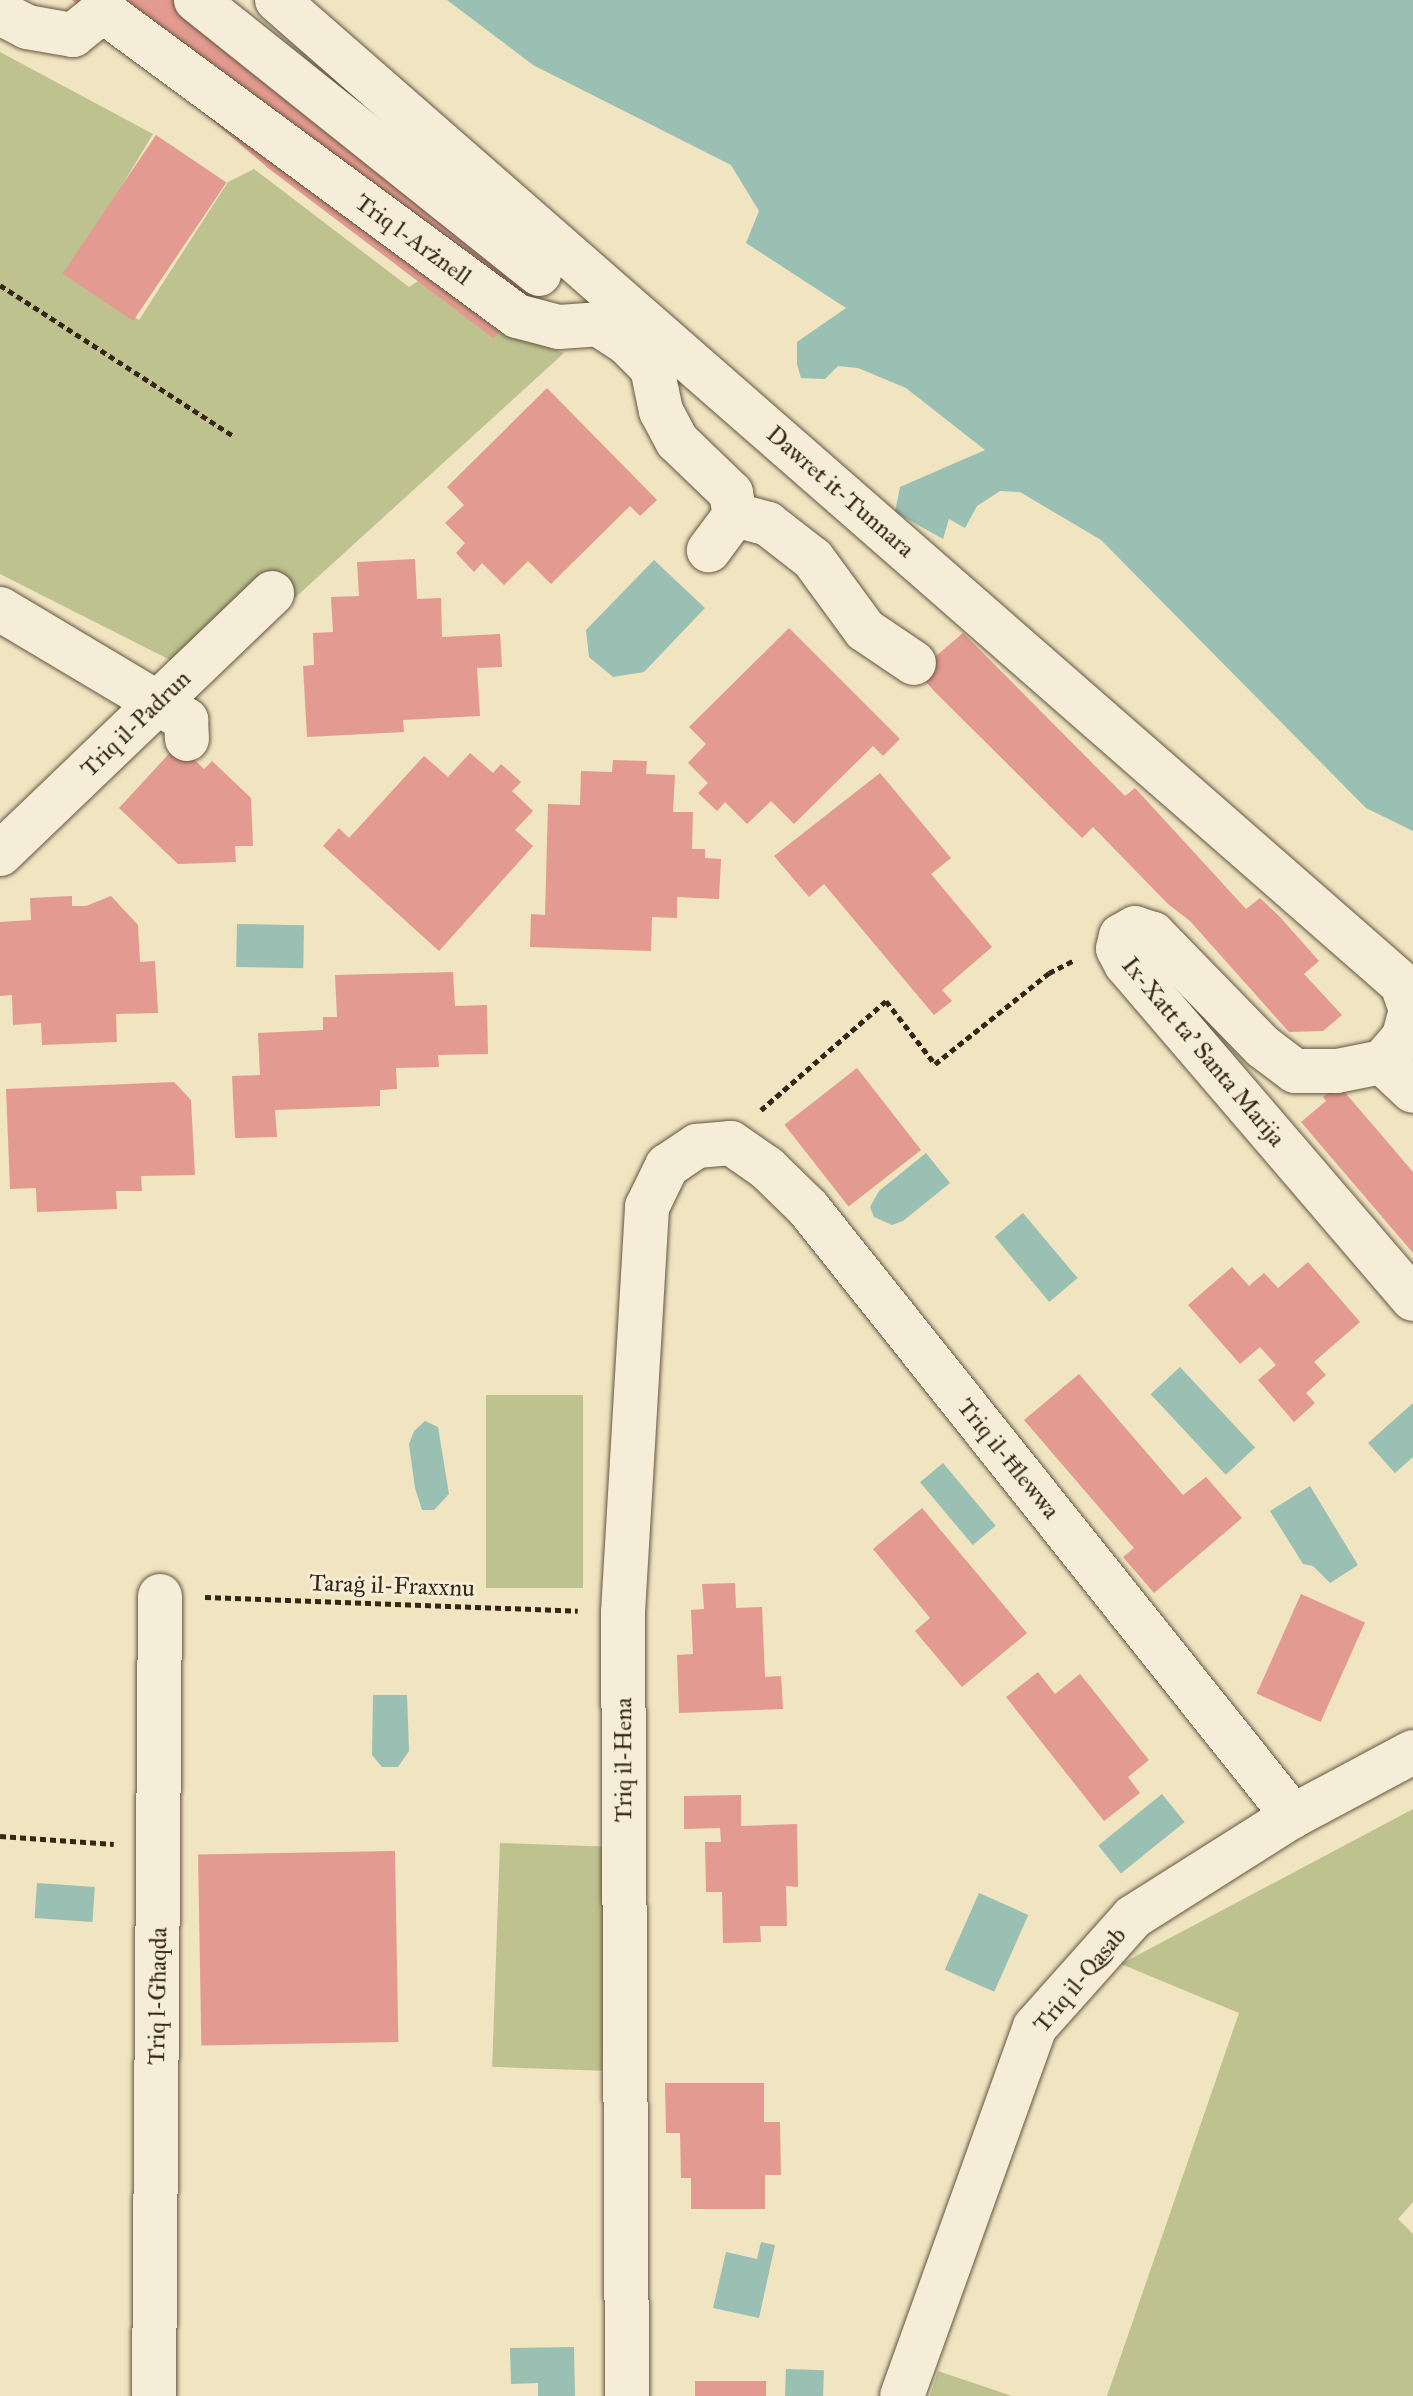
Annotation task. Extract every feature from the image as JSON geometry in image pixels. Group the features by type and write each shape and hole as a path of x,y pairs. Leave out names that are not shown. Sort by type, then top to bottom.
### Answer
{"street":[{"path":"196,0 539,274"},
{"name":"Dawret it-Tunnara","path":"277,0 1407,987 1411,1010 1404,1037 1382,1062"},
{"name":"Triq l-Arżnell","path":"0,13 27,27 73,35 98,6 517,316 559,327 598,324 626,342 652,368 661,411 677,441 731,493 735,515"},
{"path":"709,550 735,515 768,524 813,559 865,630 914,663"},
{"name":"Triq il-Padrun","path":"0,854 272,593"},
{"path":"0,609 186,720 187,739"},
{"name":"Ix-Xatt ta' Santa Marija","path":"1382,1062 1337,1071 1295,1071 1263,1047 1153,934 1135,928 1121,936 1118,949 1126,964 1413,1299"},
{"path":"1382,1062 1413,1091"},
{"name":"Triq il-Hena","path":"627,2396 623,1612 647,1207 667,1166 714,1144"},
{"name":"Triq il-Ħlewwa","path":"714,1144 767,1168 808,1208 1293,1816"},
{"name":"Triq l-Għaqda","path":"154,2396 160,1596"},
{"name":"Triq il-Qasab","path":"902,2396 1035,2027 1133,1917 1293,1816 1413,1752"}],"path":[{"path":"0,285 233,436"},
{"path":"714,1144 756,1114 886,1001 935,1064 1049,973"},
{"name":"Taraġ il-Fraxxnu","path":"160,1596 623,1612"},
{"path":"0,1836 159,1848"}],"green space":[{"path":"0,52 153,134 70,272 139,320 228,182 254,169 409,287 426,276 483,326 564,353 287,605 174,662 0,574"},
{"path":"486,1395 583,1395 583,1588 486,1588"},
{"path":"1413,1809 1413,2202 1398,2219 1413,2234 1413,2396 1107,2396 1239,2013 1121,1964"},
{"path":"500,1843 610,1847 602,2071 492,2067"},
{"path":"938,2371 1012,2396 930,2396"}],"water":[{"path":"447,0 1413,0 1413,831 1366,808 1101,540 1020,492 1000,491 977,506 965,528 949,519 943,539 895,512 900,487 985,450 906,388 858,368 838,366 825,379 801,378 797,364 797,342 846,308 746,243 759,211 731,165 533,65"},
{"path":"654,560 705,608 644,672 613,677 589,657 586,630"},
{"path":"237,924 304,925 303,968 236,967"},
{"path":"926,1153 950,1183 903,1221 892,1225 874,1217 870,1207 879,1191"},
{"path":"1023,1213 1078,1278 1049,1302 995,1237"},
{"path":"1180,1367 1255,1447 1226,1475 1151,1394"},
{"path":"1413,1403 1413,1457 1395,1473 1368,1443"},
{"path":"425,1421 438,1427 449,1494 434,1510 422,1510 415,1488 409,1444 414,1431"},
{"path":"943,1463 996,1526 973,1545 920,1482"},
{"path":"1310,1486 1358,1565 1330,1583 1313,1566 1303,1564 1270,1511"},
{"path":"373,1695 407,1695 409,1751 398,1767 382,1767 372,1755"},
{"path":"1162,1794 1185,1822 1121,1874 1098,1846"},
{"path":"37,1883 95,1887 92,1922 35,1918"},
{"path":"979,1893 1028,1915 994,1992 945,1970"},
{"path":"761,2242 775,2245 759,2318 713,2308 726,2252 757,2259"},
{"path":"574,2347 575,2396 538,2396 538,2383 511,2384 510,2348"},
{"path":"786,2369 824,2370 823,2396 785,2396"}],"building":[{"path":"72,0 229,0 566,271 493,338 268,168"},
{"path":"156,135 226,183 133,321 63,273"},
{"path":"547,388 657,500 640,516 630,506 551,584 528,561 504,585 482,563 474,572 456,553 465,543 445,523 464,505 447,487"},
{"path":"415,559 417,599 441,598 442,637 500,634 502,667 477,668 480,716 403,720 404,732 307,737 303,666 314,665 313,633 333,632 331,597 359,596 357,562"},
{"path":"789,628 900,739 883,756 873,746 794,824 771,801 747,824 725,802 717,811 698,793 708,783 688,763 706,744 689,727"},
{"path":"963,633 1125,796 1135,788 1246,909 1260,898 1280,917 1319,961 1304,974 1342,1015 1323,1031 1289,1032 1190,921 1168,904 1093,827 1082,838 935,692 917,672"},
{"path":"178,744 204,769 212,761 251,798 253,846 235,846 236,862 178,864 119,808"},
{"path":"470,753 493,773 501,764 521,782 512,791 533,811 515,830 533,846 439,951 323,846 339,828 349,838 424,756 448,777"},
{"path":"613,760 647,761 646,774 675,775 673,812 693,812 692,849 705,849 705,858 721,859 719,899 677,897 677,918 652,917 651,951 530,947 531,914 545,915 548,804 580,805 581,771 612,772"},
{"path":"880,773 951,858 931,874 992,947 942,990 952,1001 934,1015 824,884 809,897 774,856"},
{"path":"72,896 72,906 86,906 111,896 138,925 140,962 155,961 158,1013 116,1014 117,1042 42,1045 41,1023 13,1025 12,995 0,996 0,922 31,920 30,898"},
{"path":"453,972 455,1006 487,1005 488,1054 438,1055 439,1067 396,1068 397,1089 380,1090 380,1106 275,1110 277,1137 235,1138 232,1076 260,1075 258,1033 323,1030 323,1017 337,1017 335,975"},
{"path":"857,1068 921,1150 849,1207 785,1125"},
{"path":"174,1082 191,1100 195,1175 141,1176 142,1191 116,1191 117,1209 37,1212 36,1188 10,1189 6,1089"},
{"path":"1342,1089 1413,1172 1413,1253 1301,1122 1326,1101 1323,1097 1332,1090 1335,1094"},
{"path":"1308,1262 1360,1322 1314,1362 1326,1375 1306,1393 1315,1403 1294,1422 1258,1380 1276,1365 1260,1347 1240,1364 1188,1305 1232,1267 1249,1286 1264,1273 1278,1288"},
{"path":"1079,1374 1183,1495 1206,1477 1242,1518 1154,1593 1123,1557 1134,1548 1024,1420"},
{"path":"922,1508 1027,1633 962,1687 915,1631 930,1618 873,1549"},
{"path":"735,1583 736,1608 762,1607 765,1677 781,1676 783,1709 679,1713 677,1655 693,1654 691,1610 704,1609 702,1584"},
{"path":"1301,1594 1365,1622 1321,1722 1257,1694"},
{"path":"1038,1672 1055,1694 1080,1674 1149,1760 1128,1777 1140,1793 1104,1821 1006,1697"},
{"path":"741,1795 741,1826 797,1824 798,1887 786,1886 787,1926 760,1926 761,1942 723,1943 722,1892 706,1892 705,1842 721,1842 720,1828 684,1829 684,1796"},
{"path":"395,1851 398,2042 201,2045 198,1854"},
{"path":"665,2083 764,2083 764,2122 780,2122 781,2175 765,2175 765,2209 691,2209 691,2178 681,2178 680,2133 666,2133"},
{"path":"695,2381 766,2381 766,2396 695,2396"}]}
